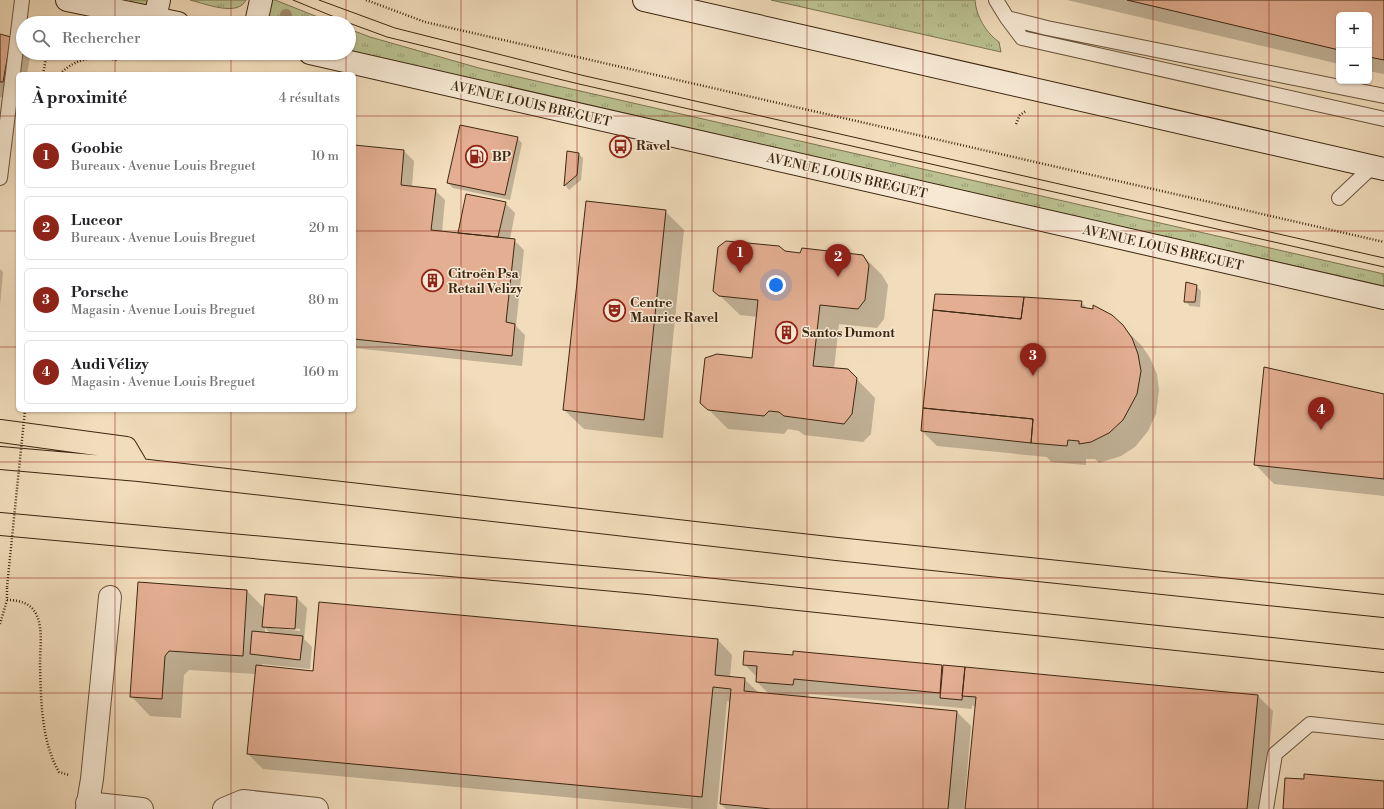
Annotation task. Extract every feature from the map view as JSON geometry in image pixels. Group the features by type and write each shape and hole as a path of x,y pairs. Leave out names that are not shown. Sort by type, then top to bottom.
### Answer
{"highway":[{"path":"0,431 126,448 139,470"},
{"path":"0,458 139,470 837,549 1384,606"},
{"path":"0,524 648,583 1384,661"}],"main road":[{"path":"67,0 157,9 168,16"},
{"path":"258,16 261,0"},
{"path":"644,0 1378,168"},
{"name":"AVENUE LOUIS BREGUET","path":"341,60 1384,298"},
{"path":"110,597 92,779 87,806 142,809"},
{"path":"224,809 243,801 317,809"}],"lane":[{"path":"20,16 22,0"},
{"path":"996,0 1022,38 1384,119"},
{"path":"1007,18 1054,30 1384,96"},
{"path":"0,178 16,49"},
{"path":"1339,198 1378,168"},
{"path":"1266,809 1275,754 1310,724 1384,732"}],"path":[{"path":"366,0 425,22 1384,242"},
{"path":"43,72 46,60"},
{"path":"63,72 79,60"},
{"path":"1016,124 1020,115 1029,109"},
{"path":"0,624 7,600 7,587 25,412"},
{"path":"7,600 25,602 32,608 38,618 40,632 42,699 46,736 51,758 59,772 67,775"}],"green space":[{"path":"130,0 151,0 149,4 145,5 129,2"},
{"path":"190,0 246,0 242,5 229,9"},
{"path":"271,0 275,0 315,16 267,16"},
{"path":"771,0 975,0 977,12 982,24 999,42 1001,52"},
{"path":"356,32 479,68 1384,274 1384,286 356,54"}],"building":[{"path":"1127,0 1384,0 1384,60 1372,58 1372,12 1336,12 1336,49"},
{"path":"0,34 11,37 3,82 0,82"},
{"path":"460,125 518,137 505,195 447,183"},
{"name":"Citroën Psa Retail Velizy","path":"356,145 404,150 401,185 436,189 431,230 515,239 506,322 515,324 512,356 356,339"},
{"path":"567,151 579,153 577,175 564,186"},
{"path":"466,194 506,202 498,237 458,233"},
{"name":"Centre Maurice Ravel","path":"586,201 666,210 644,420 563,410"},
{"name":"Santos Dumont","path":"726,241 779,246 785,251 800,253 802,248 863,255 869,265 865,300 858,309 820,305 813,366 848,369 857,378 852,414 844,424 784,416 779,412 769,411 764,416 708,410 700,403 705,358 717,354 752,358 758,300 719,296 713,291 718,247"},
{"path":"1186,282 1197,285 1195,302 1184,302"},
{"path":"935,294 1024,297 1021,319 933,310"},
{"path":"1024,297 1082,301 1081,307 1093,309 1093,305 1112,315 1123,325 1132,338 1138,354 1141,371 1137,394 1123,420 1109,433 1091,442 1079,444 1079,441 1068,440 1067,446 1031,443 1033,419 923,408 933,310 1021,319"},
{"path":"1264,367 1384,394 1384,479 1254,465"},
{"path":"923,408 1033,419 1031,443 921,431"},
{"path":"138,582 247,590 243,656 169,651 165,656 162,699 130,697"},
{"path":"265,594 297,597 295,629 262,627"},
{"path":"319,602 718,639 715,675 745,678 744,691 957,711 948,809 771,809 720,804 731,689 713,687 702,797 247,754 256,665 313,671"},
{"path":"252,631 303,636 300,660 250,654"},
{"path":"744,651 793,655 793,651 942,665 940,693 794,679 793,685 756,682 757,666 743,665"},
{"path":"943,665 965,667 962,700 940,698"},
{"path":"965,667 1258,695 1247,809 965,809 976,697 962,696"},
{"path":"1304,774 1384,781 1384,809 1283,809 1285,778 1304,779"}],"tram line":[{"path":"293,0 332,16"},
{"path":"319,0 395,28 581,75 1384,258"},
{"path":"356,26 387,37 579,84 1384,267"}],"place":[{"name":"Ravel","path":"621,146"},
{"name":"BP","path":"476,157"},
{"name":"Goobie","path":"740,273"},
{"name":"Luceor","path":"838,277"},
{"name":"Citroën Psa Retail Velizy","path":"432,281"},
{"name":"Centre Maurice Ravel","path":"615,310"},
{"name":"Santos Dumont","path":"786,333"},
{"name":"Porsche","path":"1033,376"},
{"name":"Audi Vélizy","path":"1321,430"}]}
